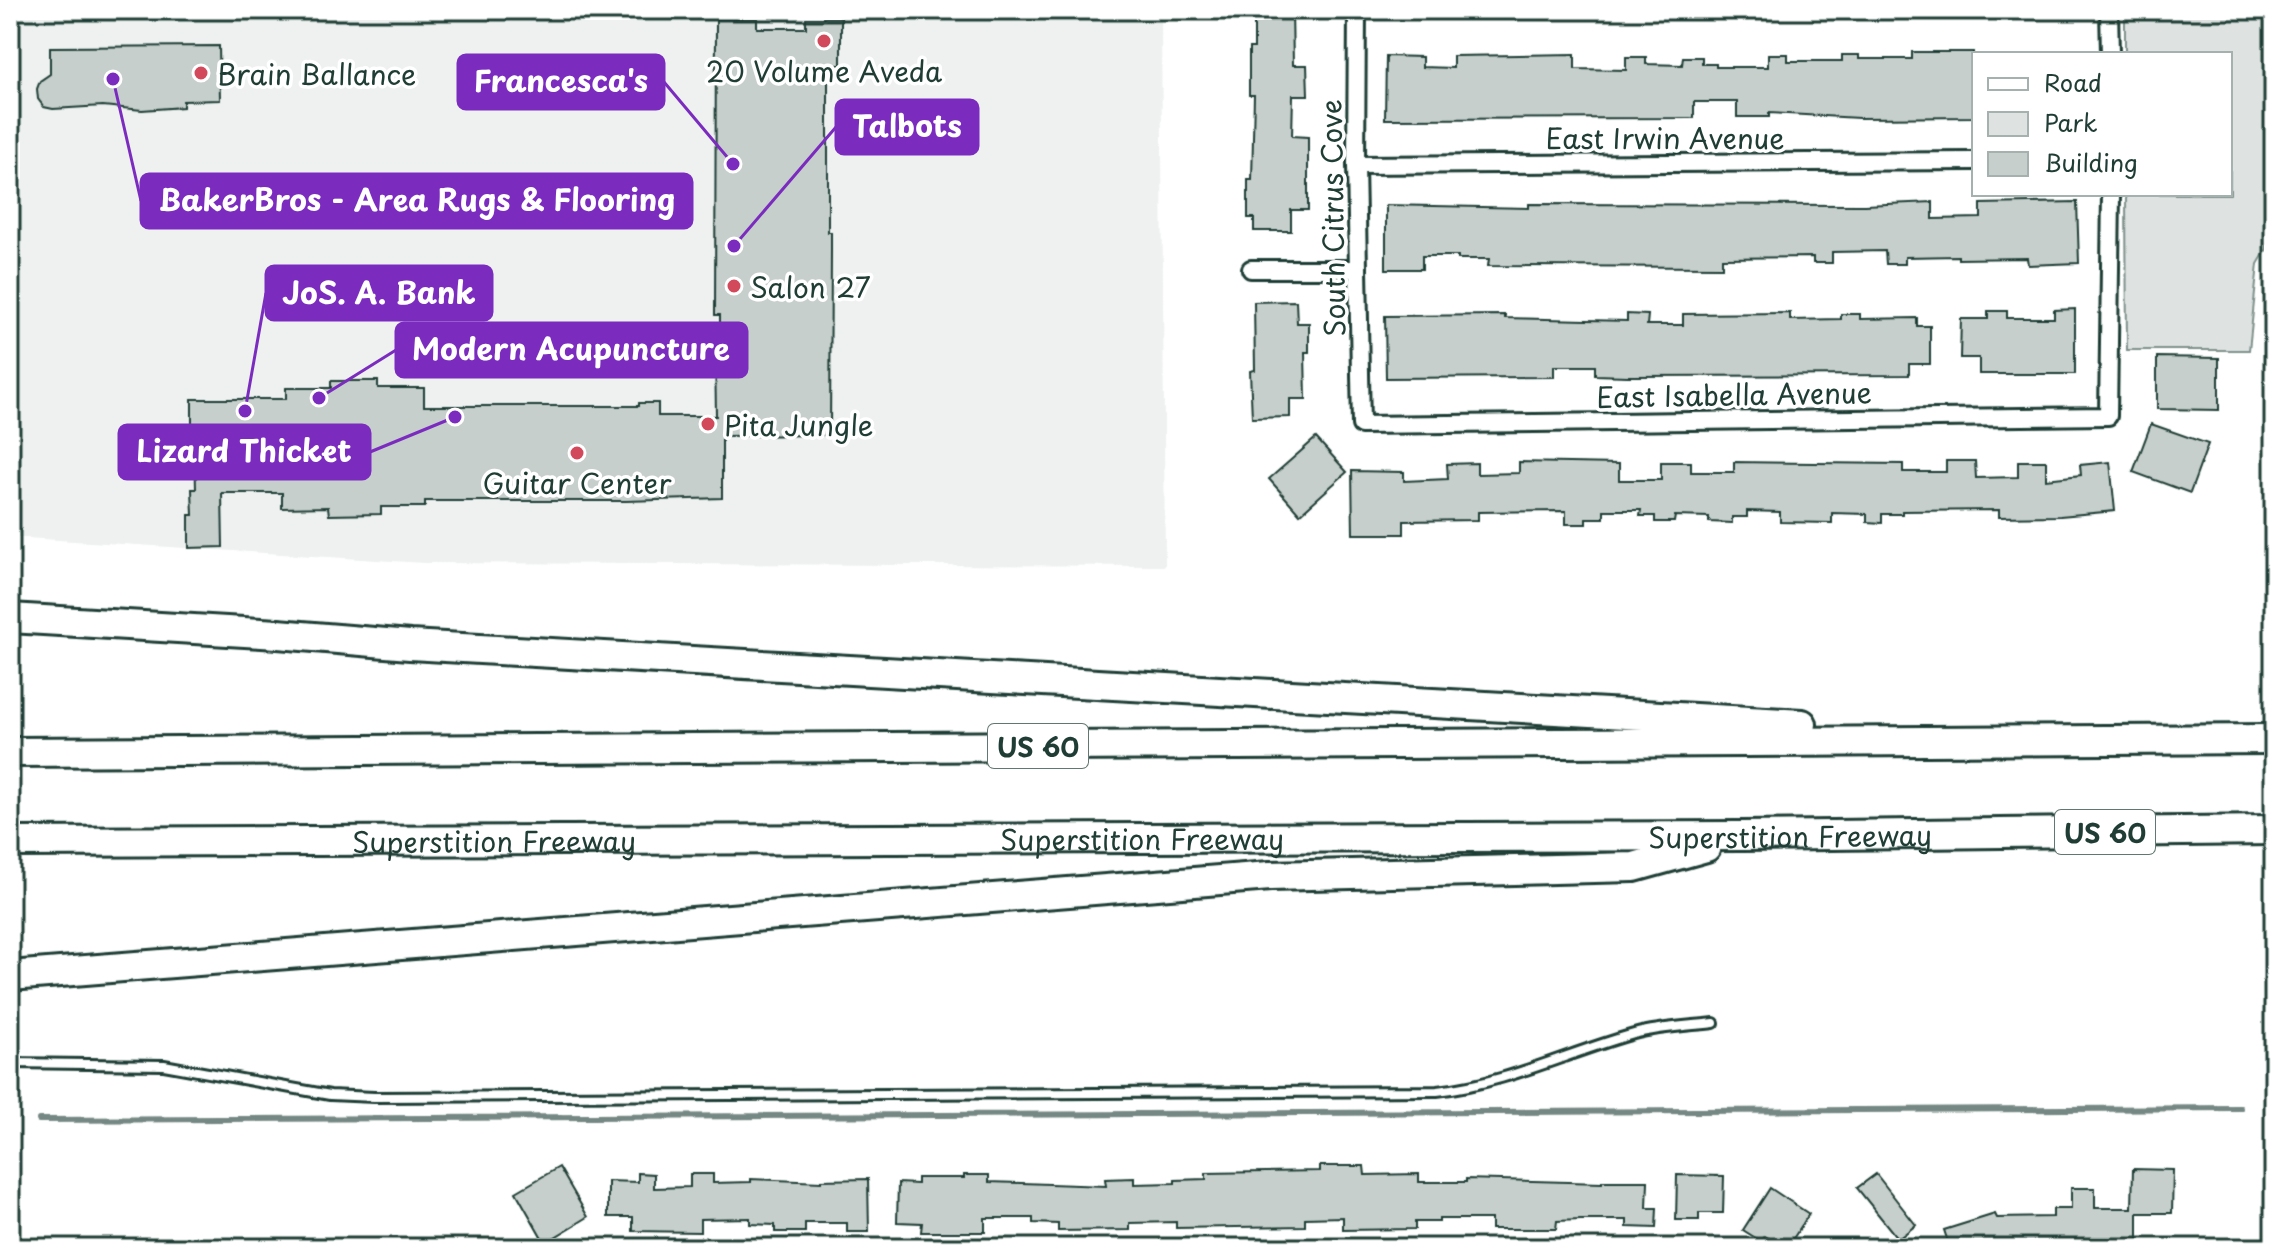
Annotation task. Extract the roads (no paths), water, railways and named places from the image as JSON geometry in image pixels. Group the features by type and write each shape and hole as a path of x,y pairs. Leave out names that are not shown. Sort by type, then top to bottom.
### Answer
{"highway":[{"path":"10,618 426,646 2065,740"},
{"name":"US 60","path":"10,752 2274,739"},
{"name":"Superstition Freeway","path":"10,842 1743,836 2274,830"},
{"path":"10,976 1254,877 1634,867 1743,836"}],"street":[{"name":"South Citrus Cove","path":"1357,10 1356,165 1361,425"},
{"path":"2109,10 2110,52"},
{"name":"East Irwin Avenue","path":"1356,165 1972,161"},
{"name":"East Isabella Avenue","path":"1361,425 2108,416 2111,196"},
{"path":"1251,269 1358,269"}],"lane":[{"path":"10,1063 164,1065 330,1095 374,1097 1437,1091 1462,1089 1637,1033 1714,1023"}],"waterway":[{"path":"39,1120 2240,1108"}],"place":[{"name":"20 Volume Aveda","path":"824,41"},
{"name":"Brain Ballance","path":"201,73"},
{"name":"BakerBros - Area Rugs & Flooring","path":"113,79"},
{"name":"Francesca's","path":"733,164"},
{"name":"Talbots","path":"734,246"},
{"name":"Salon 27","path":"734,286"},
{"name":"Modern Acupuncture","path":"319,398"},
{"name":"JoS. A. Bank","path":"245,411"},
{"name":"Lizard Thicket","path":"455,417"},
{"name":"Pita Jungle","path":"708,424"},
{"name":"Guitar Center","path":"577,453"}]}
